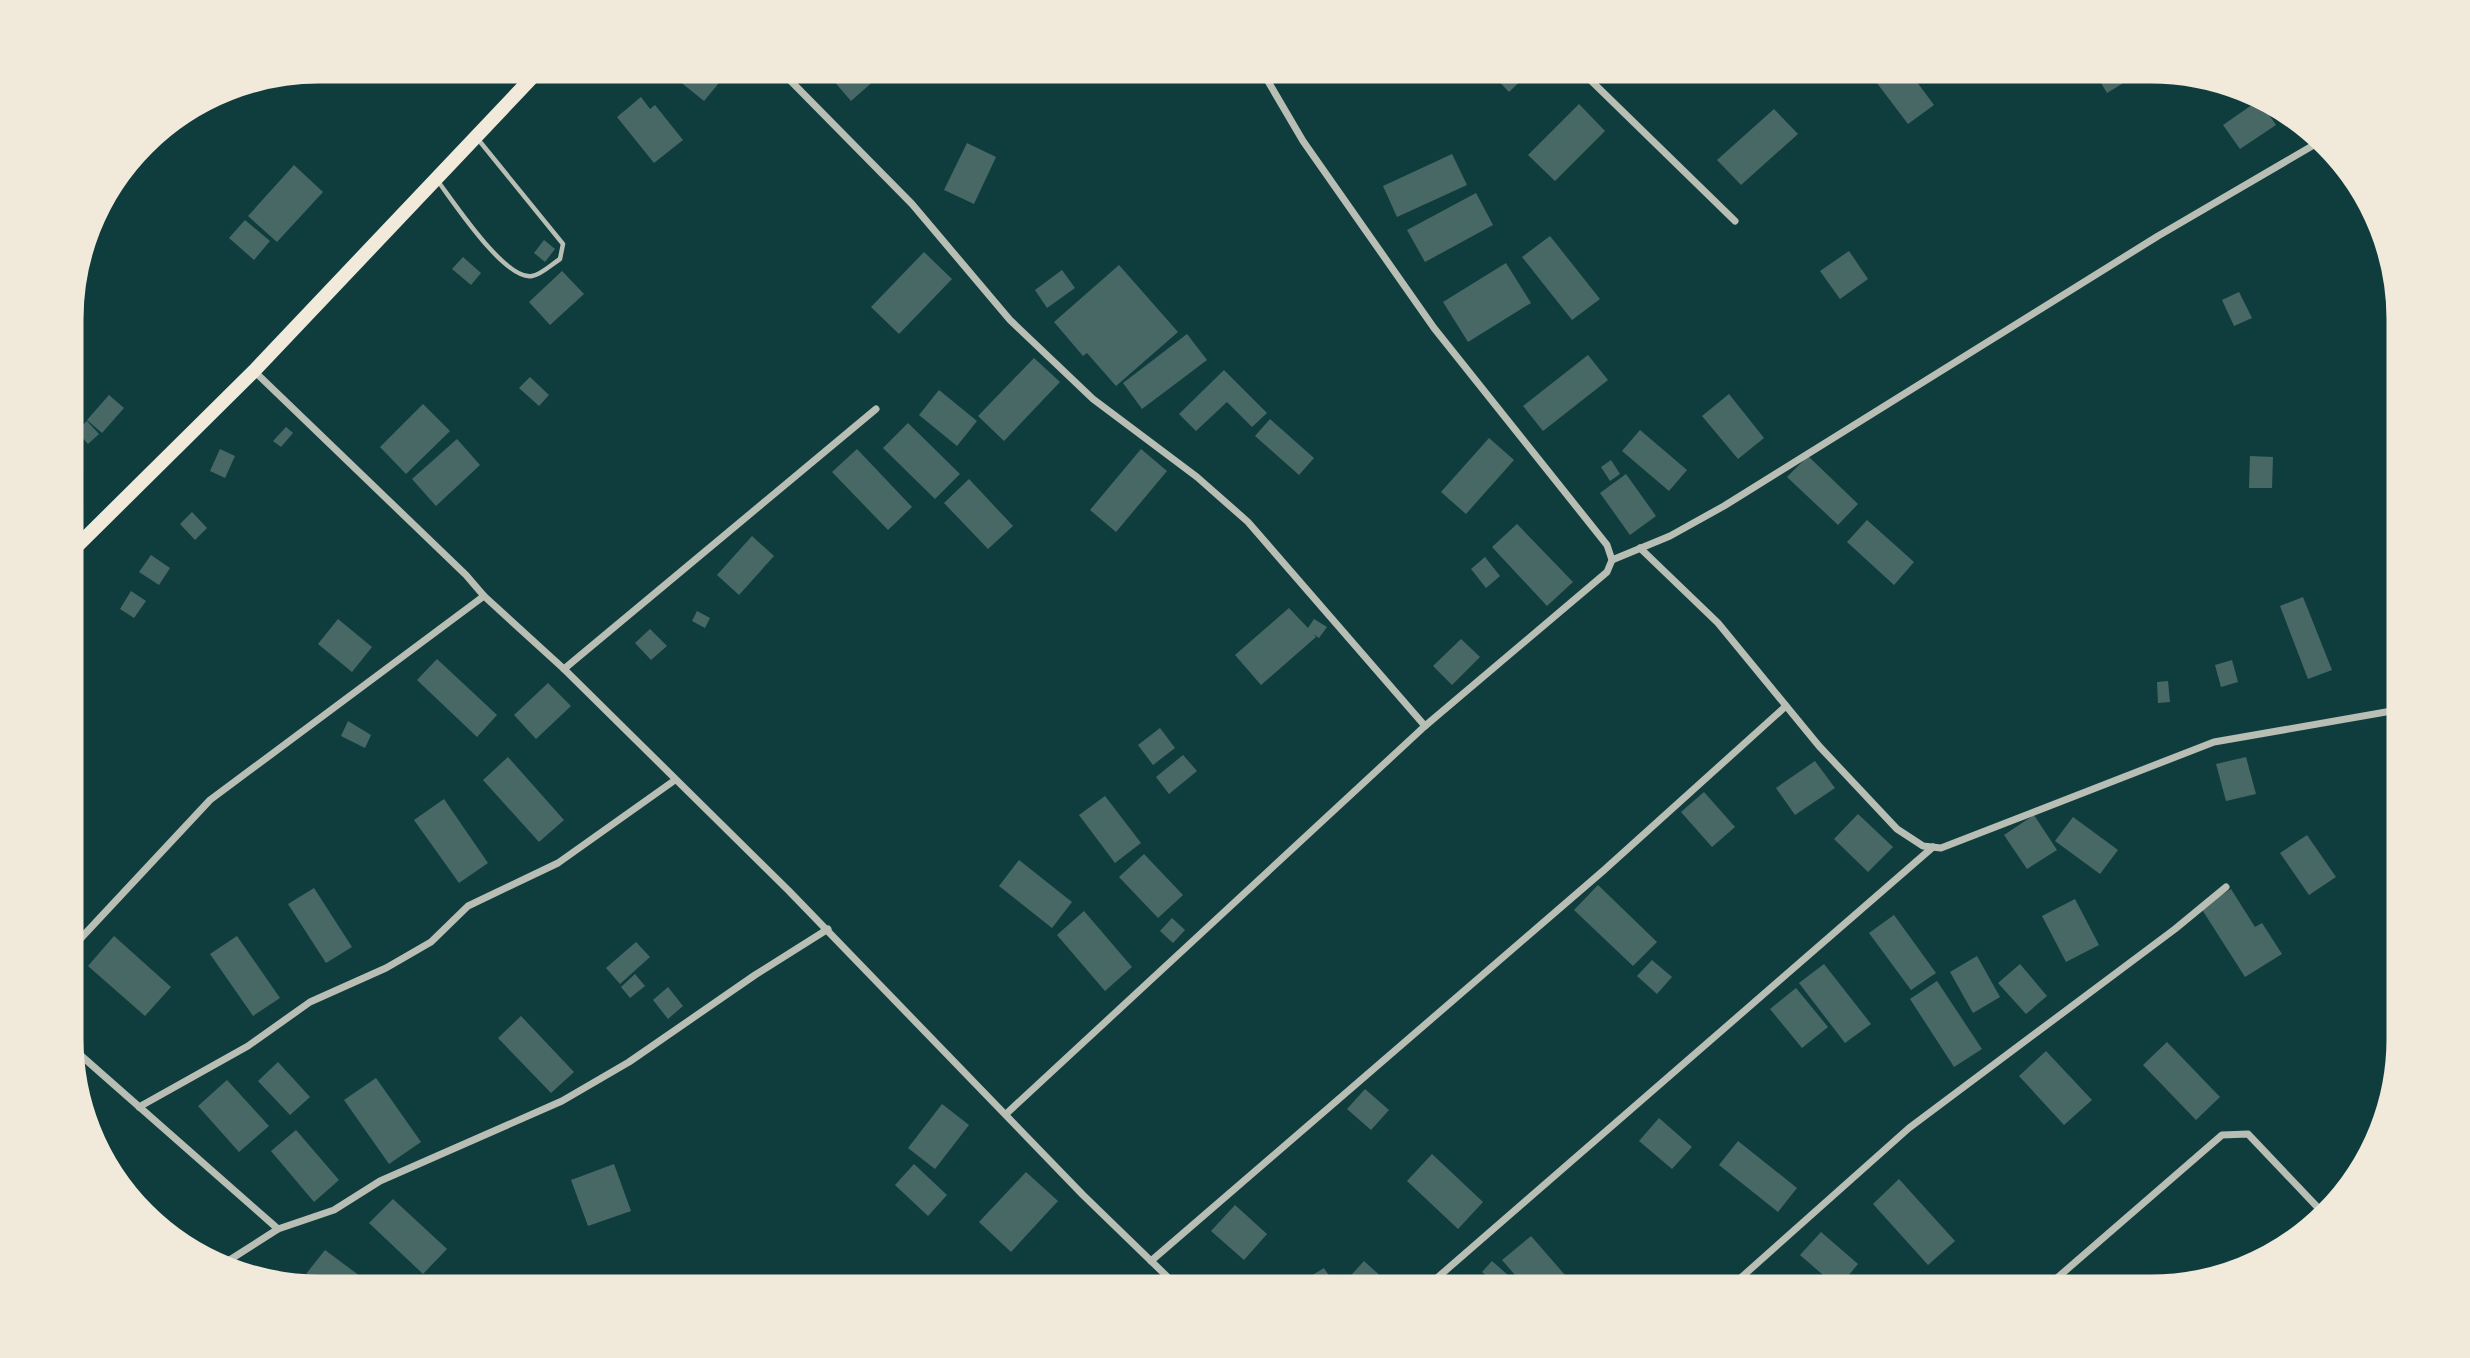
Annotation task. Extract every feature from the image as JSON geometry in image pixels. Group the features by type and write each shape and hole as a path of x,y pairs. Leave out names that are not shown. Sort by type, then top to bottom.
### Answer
{"highway":[{"path":"79,544 254,371 531,79"}],"street":[{"path":"789,79 912,204 1010,320 1093,399 1197,477 1248,522 1425,726"},
{"path":"1006,1114 1425,726 1607,572 1612,560 1607,545 1434,328 1303,141 1266,79"},
{"path":"1589,79 1735,221"},
{"path":"1612,560 1670,536 1724,506 2158,236 2315,144"},
{"path":"254,371 466,575 484,596 564,669 828,929 1083,1195 1170,1279"},
{"path":"564,669 876,410"},
{"path":"1640,548 1718,623 1819,746 1897,829 1923,846 1941,848 2214,742 2391,711"},
{"path":"79,940 210,800 484,596"},
{"path":"1151,1261 1603,871 1786,706"},
{"path":"139,1107 248,1046 310,1002 386,968 431,942 468,906 558,863 675,780"},
{"path":"1436,1279 1933,847"},
{"path":"1739,1279 1909,1128 2175,929 2226,887"},
{"path":"228,1261 278,1229 334,1210 380,1181 562,1101 629,1062 755,975 828,929"},
{"path":"80,1055 278,1229"},
{"path":"2056,1279 2222,1135 2248,1134 2320,1209"}],"lane":[{"path":"436,179 500,260 520,275 533,276 560,259 563,244 476,137"}],"building":[{"path":"677,79 722,79 704,101"},
{"path":"832,79 876,79 851,101"},
{"path":"1497,79 1522,79 1509,92"},
{"path":"1874,79 1915,79 1934,105 1908,124"},
{"path":"2099,79 2130,79 2107,93"},
{"path":"641,97 650,109 655,105 683,140 654,163 617,117"},
{"path":"2255,103 2264,108 2276,125 2240,149 2223,125"},
{"path":"1579,104 1605,131 1555,181 1528,155"},
{"path":"1774,109 1798,134 1741,185 1717,160"},
{"path":"967,143 996,157 974,204 944,190"},
{"path":"1452,154 1467,185 1397,217 1383,186"},
{"path":"294,165 323,192 277,242 248,216"},
{"path":"1476,193 1493,225 1425,262 1407,230"},
{"path":"245,220 270,241 254,260 229,238"},
{"path":"1550,236 1600,299 1572,320 1522,257"},
{"path":"544,240 555,249 545,262 534,253"},
{"path":"1849,251 1868,279 1840,299 1820,271"},
{"path":"924,252 952,279 899,334 871,307"},
{"path":"463,257 481,273 471,285 452,269"},
{"path":"1506,263 1531,303 1468,342 1443,302"},
{"path":"1119,265 1178,332 1116,386 1087,353 1083,356 1054,322"},
{"path":"1062,270 1075,288 1047,308 1035,290"},
{"path":"562,271 584,294 550,325 529,302"},
{"path":"2239,292 2252,318 2234,326 2222,300"},
{"path":"1187,334 1207,360 1142,409 1123,383"},
{"path":"1588,355 1608,380 1543,431 1523,406"},
{"path":"1034,358 1060,382 1004,441 978,416"},
{"path":"1224,370 1267,413 1252,427 1227,402 1196,431 1179,414"},
{"path":"530,377 549,395 539,406 519,388"},
{"path":"939,390 977,421 957,446 919,415"},
{"path":"1729,394 1764,438 1738,459 1702,416"},
{"path":"109,395 124,408 102,433 87,420"},
{"path":"423,404 450,431 406,474 380,447"},
{"path":"1270,419 1314,458 1299,475 1255,436"},
{"path":"87,421 99,434 88,444 79,434 79,428"},
{"path":"908,423 960,474 935,499 883,448"},
{"path":"286,427 293,433 281,447 273,441"},
{"path":"1640,430 1687,470 1669,491 1622,451"},
{"path":"1489,438 1514,460 1466,514 1441,492"},
{"path":"457,439 480,465 436,506 412,479"},
{"path":"220,449 235,456 225,478 210,471"},
{"path":"857,449 912,507 888,530 832,472"},
{"path":"1141,449 1167,471 1116,532 1090,510"},
{"path":"1808,456 1858,504 1838,525 1787,477"},
{"path":"2250,456 2273,457 2272,488 2249,488"},
{"path":"1611,460 1620,474 1610,481 1601,467"},
{"path":"1626,474 1656,516 1630,535 1600,493"},
{"path":"969,479 1013,526 988,549 944,503"},
{"path":"192,512 207,528 195,540 180,524"},
{"path":"1867,520 1914,562 1894,585 1847,542"},
{"path":"1517,524 1573,582 1547,606 1492,547"},
{"path":"752,536 774,556 739,595 717,575"},
{"path":"151,555 170,568 159,585 139,572"},
{"path":"1485,557 1500,576 1486,588 1471,569"},
{"path":"131,591 146,601 134,618 120,609"},
{"path":"2303,597 2332,670 2308,679 2280,606"},
{"path":"1289,608 1308,628 1314,619 1327,627 1319,638 1313,634 1316,637 1261,685 1235,655"},
{"path":"697,611 710,618 705,628 692,621"},
{"path":"338,619 372,647 352,672 318,644"},
{"path":"650,629 667,646 651,660 635,643"},
{"path":"1461,639 1480,657 1452,685 1433,666"},
{"path":"437,659 497,715 477,737 417,680"},
{"path":"2232,660 2238,682 2221,687 2215,665"},
{"path":"2168,681 2170,702 2158,703 2157,682"},
{"path":"548,683 571,706 536,739 514,715"},
{"path":"348,721 371,735 365,748 341,736"},
{"path":"1160,728 1175,748 1153,765 1138,745"},
{"path":"1183,755 1197,771 1169,794 1156,777"},
{"path":"508,757 564,820 539,842 483,780"},
{"path":"2246,757 2256,794 2226,801 2216,764"},
{"path":"1815,761 1835,788 1795,815 1776,788"},
{"path":"1704,792 1735,827 1712,847 1681,812"},
{"path":"1105,796 1141,843 1115,863 1079,815"},
{"path":"444,799 488,863 459,883 414,820"},
{"path":"1858,814 1893,847 1868,872 1834,839"},
{"path":"2034,815 2057,850 2027,869 2004,835"},
{"path":"2073,817 2118,850 2100,874 2055,841"},
{"path":"2307,835 2336,877 2309,895 2280,853"},
{"path":"1144,854 1183,895 1158,918 1119,877"},
{"path":"1019,860 1072,902 1052,928 999,886"},
{"path":"1598,885 1657,942 1633,966 1574,910"},
{"path":"314,888 352,947 326,963 288,904"},
{"path":"2231,889 2255,927 2262,923 2282,954 2245,977 2201,908"},
{"path":"2075,899 2099,945 2066,962 2042,916"},
{"path":"1084,911 1132,967 1105,991 1057,935"},
{"path":"1894,915 1936,973 1911,990 1869,933"},
{"path":"1172,918 1185,930 1173,943 1160,931"},
{"path":"114,936 171,987 145,1016 88,966"},
{"path":"237,936 280,998 253,1016 210,954"},
{"path":"636,942 650,957 620,984 606,968"},
{"path":"1977,956 2000,997 1973,1013 1950,972"},
{"path":"1652,960 1672,977 1657,994 1637,976"},
{"path":"1824,964 1871,1024 1845,1043 1799,983"},
{"path":"2020,964 2047,996 2026,1014 1998,983"},
{"path":"635,974 645,986 630,998 621,987"},
{"path":"1937,981 1982,1049 1954,1067 1910,999"},
{"path":"668,987 683,1006 668,1019 653,1000"},
{"path":"1796,988 1828,1027 1802,1048 1770,1009"},
{"path":"521,1016 574,1072 551,1093 498,1038"},
{"path":"2167,1042 2220,1097 2196,1120 2143,1065"},
{"path":"2046,1051 2092,1100 2064,1125 2019,1076"},
{"path":"278,1062 310,1097 290,1115 258,1081"},
{"path":"376,1078 421,1142 389,1164 344,1100"},
{"path":"227,1080 269,1126 239,1152 198,1106"},
{"path":"1365,1089 1389,1110 1371,1130 1347,1109"},
{"path":"942,1104 969,1125 935,1169 908,1148"},
{"path":"1659,1118 1692,1147 1672,1169 1639,1141"},
{"path":"296,1130 339,1180 314,1202 271,1151"},
{"path":"1738,1141 1797,1188 1778,1212 1719,1165"},
{"path":"1432,1154 1483,1202 1458,1229 1407,1181"},
{"path":"614,1164 631,1211 588,1226 571,1180"},
{"path":"914,1164 947,1195 928,1216 895,1185"},
{"path":"1026,1172 1058,1201 1011,1252 979,1222"},
{"path":"1899,1179 1955,1241 1928,1265 1873,1204"},
{"path":"393,1199 447,1249 423,1274 369,1223"},
{"path":"1235,1205 1267,1234 1244,1260 1211,1231"},
{"path":"1821,1232 1858,1264 1846,1279 1828,1279 1800,1255"},
{"path":"1531,1236 1569,1279 1519,1279 1502,1260"},
{"path":"325,1250 364,1279 312,1279 306,1274"},
{"path":"1364,1261 1384,1279 1348,1279"},
{"path":"1492,1261 1512,1279 1490,1279 1482,1272"},
{"path":"1324,1268 1331,1279 1306,1279"}]}
